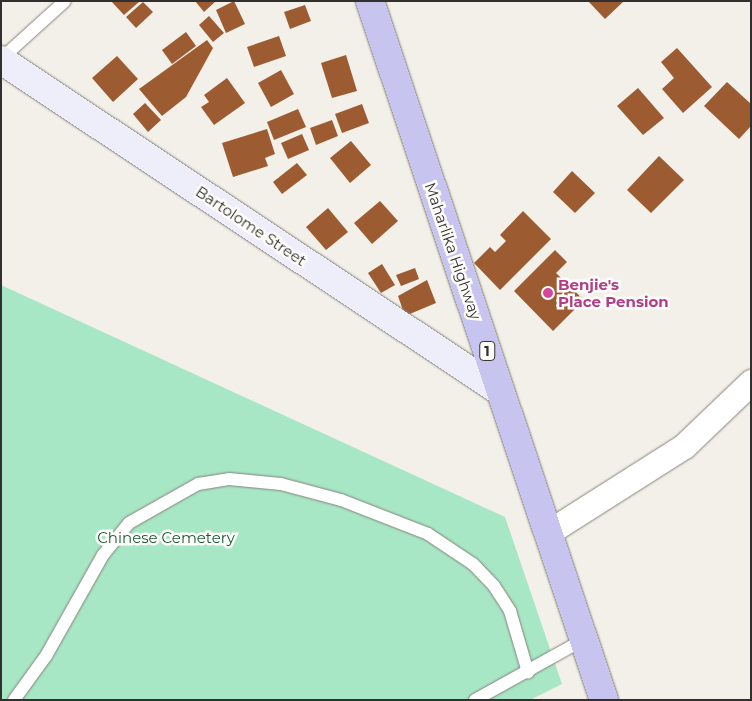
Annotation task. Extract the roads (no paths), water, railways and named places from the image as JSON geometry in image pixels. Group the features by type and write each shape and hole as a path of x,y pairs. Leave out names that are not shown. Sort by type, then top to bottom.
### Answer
{"highway":[{"name":"Maharlika Highway","path":"370,1 604,700"}],"street":[{"name":"Bartolome Street","path":"1,60 500,391"},
{"path":"547,533 684,446 751,382"}],"lane":[{"path":"1,60 65,1"},
{"path":"14,700 46,656 103,555 129,523 198,484 230,479 281,484 341,500 436,539 474,564 494,586 510,611 528,672"},
{"path":"475,700 583,640"}],"place":[{"name":"Benjie's Place Pension","path":"548,293"}],"park label":[{"name":"Chinese Cemetery","path":"166,538"}]}
